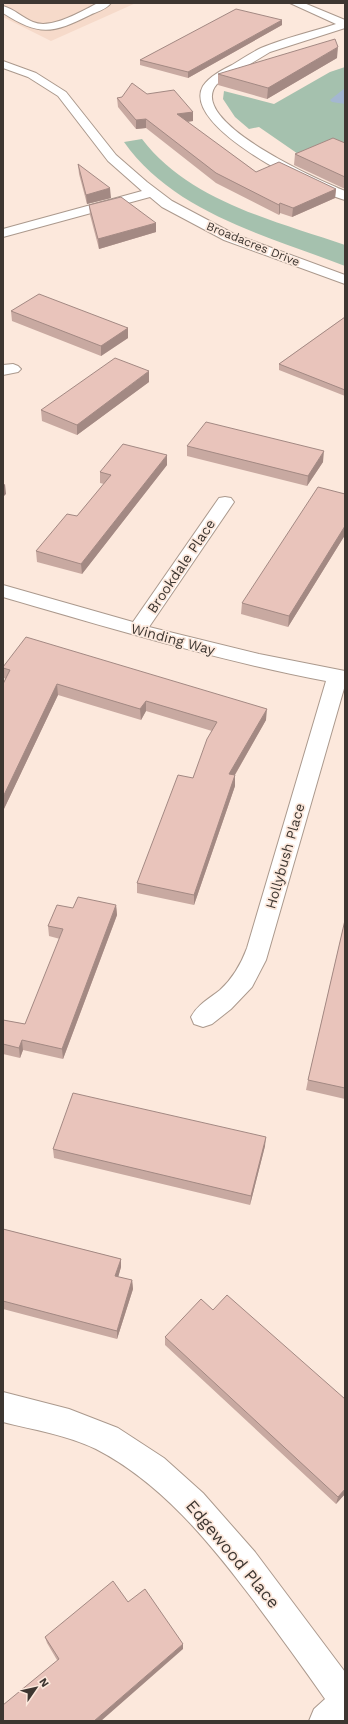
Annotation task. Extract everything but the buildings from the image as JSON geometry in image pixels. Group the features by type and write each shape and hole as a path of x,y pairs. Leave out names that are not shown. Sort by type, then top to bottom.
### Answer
{"street":[{"path":"294,3 345,25"},
{"path":"3,9 17,5"},
{"path":"72,7 102,5"},
{"path":"3,9 34,27 50,27 102,5"},
{"path":"22,20 36,16"},
{"path":"345,25 262,52 215,79 207,89 205,98 207,106 216,118 252,149 284,169 345,196"},
{"name":"Broadacres Drive","path":"3,64 32,75 62,94 112,158 151,193 184,214 229,237 345,280"},
{"path":"3,233 151,193"},
{"name":"Brookdale Place","path":"137,630 225,502"},
{"name":"Winding Way","path":"3,591 202,648 341,677"},
{"name":"Hollybush Place","path":"203,1017 239,988 251,969 261,941 341,677"},
{"name":"Edgewood Place","path":"3,1407 76,1427 106,1439 134,1455 165,1478 198,1508 230,1545 299,1635 345,1701"},
{"path":"326,1721 345,1701"}],"shaded area":[{"path":"3,3 136,3 51,41 3,17"}],"green space":[{"path":"345,67 345,150 301,156 259,127 249,129 235,117 223,99 224,91 274,104 330,72"},
{"path":"142,139 161,160 184,178 208,193 262,217 345,245 345,266 254,232 196,205 169,187 145,166 124,142"}],"water":[{"path":"345,88 345,104 332,102 330,100"}]}
